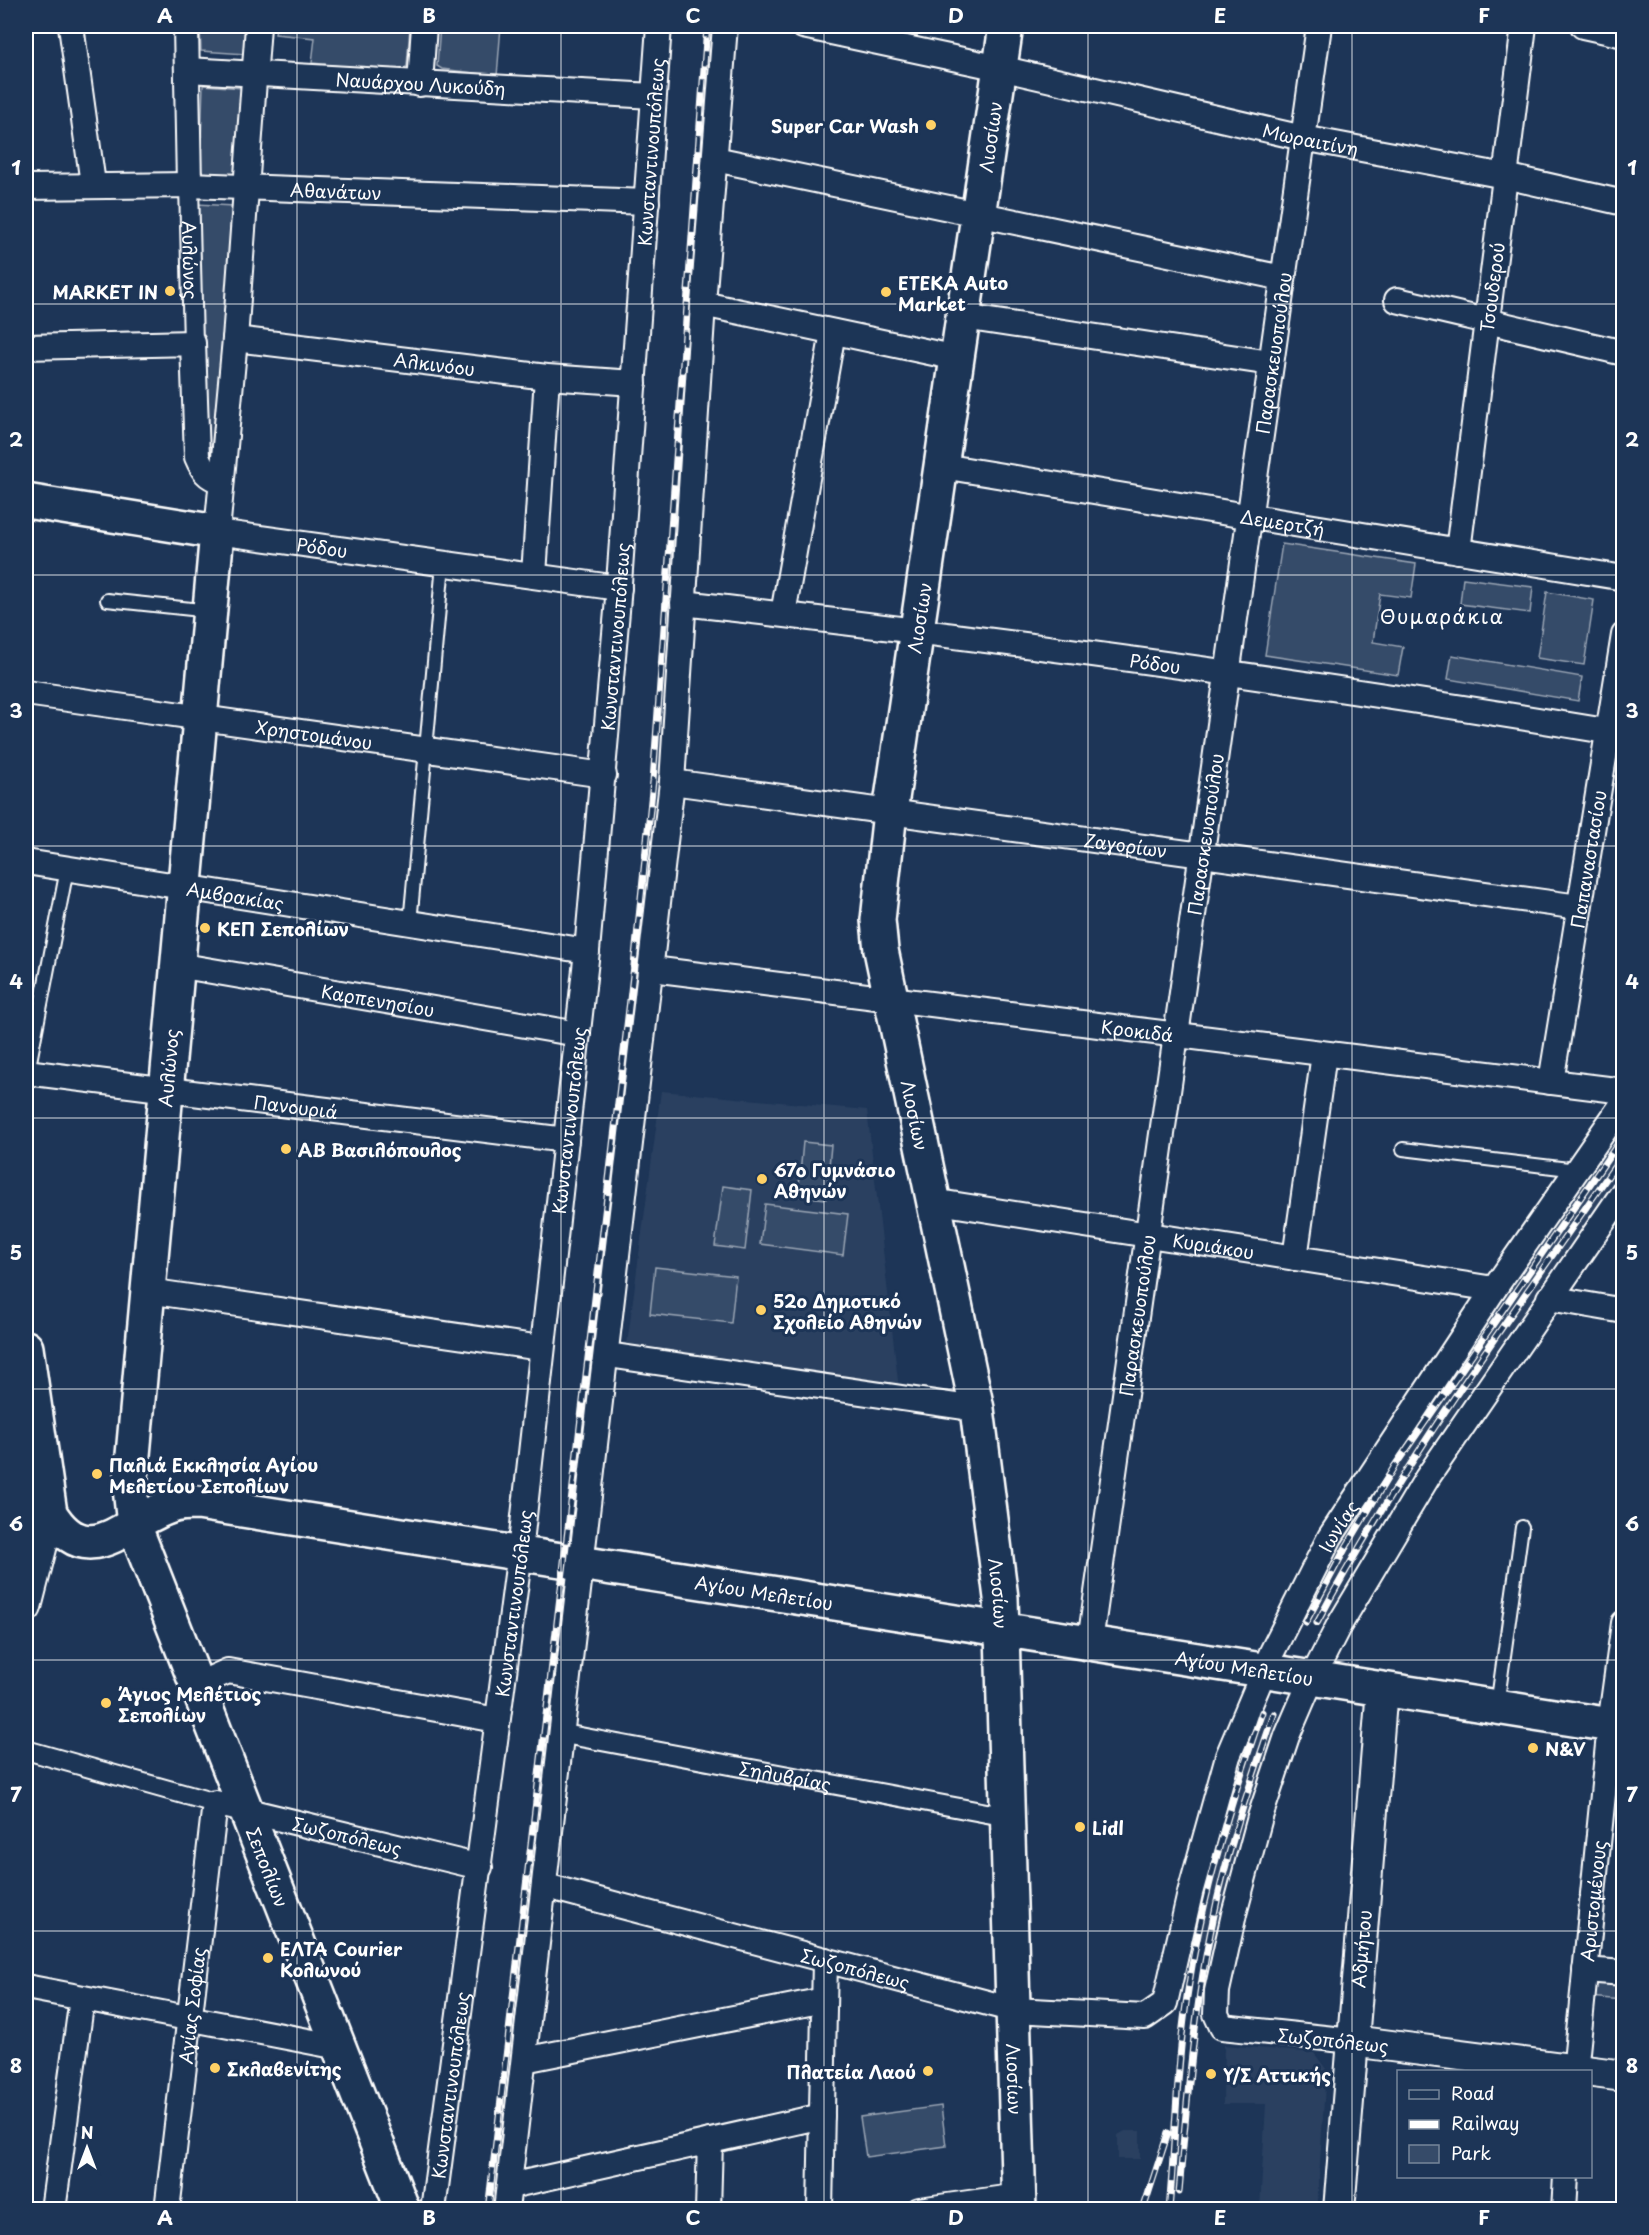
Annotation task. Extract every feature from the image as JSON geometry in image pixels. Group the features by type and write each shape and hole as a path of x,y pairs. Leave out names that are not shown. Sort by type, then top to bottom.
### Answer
{"main road":[{"name":"Λιοσίων","path":"1006,26 890,812 878,920 889,1000 977,1409 985,1456 1003,1629 1019,2203"},
{"name":"Ρόδου","path":"26,501 217,532"},
{"name":"Αυλώνος","path":"134,1525 130,1488 131,1453 202,718 217,532"},
{"path":"26,1348 32,1436 41,1497"},
{"name":"Αγίου Μελετίου","path":"41,1497 66,1532 91,1542 108,1540 172,1506 198,1503 1616,1726"},
{"name":"Σεπολίων","path":"134,1525 197,1685 230,1806 339,2047 403,2210"}],"street":[{"path":"71,26 93,184"},
{"name":"Αυλώνος","path":"186,26 197,458 203,471 210,478 221,482"},
{"name":"Αυλώνος","path":"217,532 235,339 258,26"},
{"path":"420,84 424,26"},
{"name":"Κωνσταντινουπόλεως","path":"433,2210 520,1552 541,1347 567,1140 587,951 619,588 659,26"},
{"path":"506,2210 564,1734 581,1562 608,1355 672,782 703,304 725,26"},
{"name":"Μωραιτίνη","path":"803,26 858,31 1000,68 1303,138 1505,176 1623,202"},
{"name":"Παρασκευοπούλου","path":"1090,1642 1319,26"},
{"name":"Τσουδερού","path":"1458,551 1524,26"},
{"path":"1583,26 1623,34"},
{"name":"Ναυάρχου Λυκούδη","path":"187,70 653,96"},
{"path":"715,159 1283,278"},
{"name":"Αθανάτων","path":"26,187 93,184 189,185 647,202"},
{"path":"1397,300 1623,353"},
{"path":"703,304 957,358"},
{"path":"963,317 1271,363"},
{"path":"783,614 833,332"},
{"name":"Αλκινόου","path":"235,339 547,377 634,383"},
{"path":"26,347 193,343"},
{"path":"534,575 547,377"},
{"name":"Δεμερτζή","path":"942,466 1623,578"},
{"name":"Ρόδου","path":"217,532 619,588"},
{"name":"Ρόδου","path":"683,603 917,629 1227,673 1616,733"},
{"name":"Παπαναστασίου","path":"1551,1082 1579,907 1616,733 1623,635"},
{"name":"Χρηστομάνου","path":"26,693 604,775"},
{"name":"Ζαγορίων","path":"672,782 1579,907"},
{"name":"Αμβρακίας","path":"26,862 587,951"},
{"name":"Καρπενησίου","path":"177,965 578,1034"},
{"name":"Κροκιδά","path":"652,969 1623,1091"},
{"path":"1295,1258 1324,1054"},
{"name":"Πανουριά","path":"27,1072 567,1140"},
{"name":"Ιωνίας","path":"1165,2003 1190,1893 1228,1756 1263,1670 1330,1538 1494,1289 1623,1102"},
{"path":"1312,1678 1338,1628 1427,1478 1623,1191"},
{"name":"Κυριάκου","path":"932,1201 1494,1289"},
{"path":"148,1291 541,1347"},
{"path":"1549,1298 1623,1311"},
{"path":"608,1355 977,1409"},
{"path":"26,1607 41,1497"},
{"name":"Αριστομένους","path":"1575,2070 1585,1970 1616,1726 1623,1623"},
{"path":"197,1685 228,1671 497,1720"},
{"name":"Σωζοπόλεως","path":"1312,1678 1287,1736 1260,1817 1234,1914 1217,1992 1216,2014 1222,2027 1352,2041 1575,2070"},
{"name":"Αδμήτου","path":"1339,2210 1382,1689"},
{"name":"Σηλυβρίας","path":"564,1734 1008,1817"},
{"path":"26,1749 230,1806"},
{"name":"Σωζοπόλεως","path":"230,1806 480,1867"},
{"name":"Αγίας Σοφίας","path":"167,2210 189,2019 230,1806"},
{"name":"Σωζοπόλεως","path":"546,1886 1014,2010 1145,2017 1165,2003"},
{"path":"820,2210 825,1960"},
{"path":"1585,1970 1623,1973"},
{"path":"26,1987 339,2047"},
{"path":"53,2210 82,1998"},
{"path":"524,2060 824,2000"},
{"name":"Σωζοπόλεως","path":"1592,2072 1623,2076"},
{"path":"510,2186 822,2116"},
{"path":"708,2210 710,2141"},
{"path":"1564,2210 1566,2178"},
{"path":"919,2210 1019,2203"}],"lane":[{"path":"410,923 443,564"},
{"path":"107,600 211,611"},
{"path":"27,1072 67,869"},
{"path":"1403,1149 1577,1170"},
{"path":"1497,1707 1522,1527"}],"shaded area":[{"path":"661,1091 867,1110 899,1390 626,1352"},
{"path":"1623,1121 1623,1168 1396,1496 1359,1558 1325,1625 1298,1620 1344,1529"},
{"path":"1254,1711 1285,1716 1251,1802 1231,1878 1219,1944 1190,1938 1202,1873"},
{"path":"1224,2045 1314,2053 1326,2069 1317,2209 1260,2209 1266,2104 1223,2104"},
{"path":"1125,2131 1140,2131 1140,2159 1118,2159 1118,2135"}],"green space":[{"path":"200,26 248,26 246,54 201,51"},
{"path":"276,26 410,26 407,66 399,72 312,63 315,38 275,34"},
{"path":"440,26 501,26 497,76 442,69 437,66"},
{"path":"203,85 243,88 240,178 200,175"},
{"path":"196,204 234,206 212,455 209,454 200,346"},
{"path":"1282,544 1416,564 1411,598 1380,594 1373,642 1403,647 1398,675 1265,655"},
{"path":"1463,578 1533,587 1530,613 1460,604"},
{"path":"1547,592 1594,600 1584,665 1537,658"},
{"path":"1452,655 1582,677 1578,701 1448,679"},
{"path":"803,1142 831,1145 826,1199 798,1196"},
{"path":"723,1186 752,1190 745,1250 715,1246"},
{"path":"765,1204 848,1214 843,1255 760,1244"},
{"path":"655,1267 736,1276 731,1323 650,1314"},
{"path":"1590,1974 1623,1977 1623,2000 1589,1997"},
{"path":"941,2106 946,2146 866,2157 860,2117"}],"railway":[{"path":"488,2210 634,966 653,781 707,26"},
{"path":"1306,1622 1345,1549 1394,1467 1624,1135"},
{"path":"1317,1623 1351,1562 1425,1442 1624,1153"},
{"path":"1169,2210 1181,2043 1197,1941 1225,1826 1262,1712"},
{"path":"1179,2192 1188,2089 1206,1954 1232,1842 1274,1714"},
{"path":"1143,2210 1168,2133"}],"place":[{"name":"Super Car Wash","path":"931,125"},
{"name":"MARKET IN","path":"170,291"},
{"name":"ETEKA Auto Market","path":"886,292"},
{"name":"ΚΕΠ Σεπολίων","path":"205,928"},
{"name":"ΑΒ Βασιλόπουλος","path":"286,1149"},
{"name":"67ο Γυμνάσιο Αθηνών","path":"762,1179"},
{"name":"52ο Δημοτικό Σχολείο Αθηνών","path":"761,1310"},
{"name":"Παλιά Εκκλησία Αγίου Μελετίου Σεπολίων","path":"97,1474"},
{"name":"Άγιος Μελέτιος Σεπολίων","path":"106,1703"},
{"name":"N&V","path":"1533,1748"},
{"name":"Lidl","path":"1080,1827"},
{"name":"ΕΛΤΑ Courier Κολωνού","path":"268,1958"},
{"name":"Σκλαβενίτης","path":"215,2068"},
{"name":"Πλατεία Λαού","path":"928,2071"},
{"name":"Υ/Σ Αττικής","path":"1211,2074"}],"district":[{"name":"Θυμαράκια","path":"1442,616"}]}
